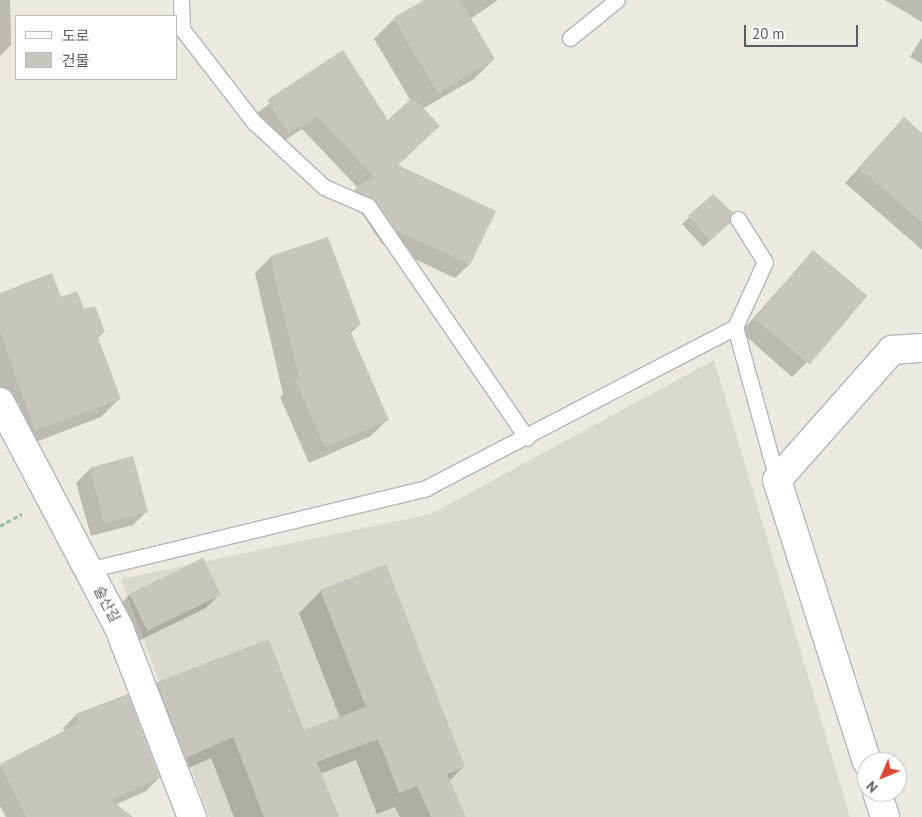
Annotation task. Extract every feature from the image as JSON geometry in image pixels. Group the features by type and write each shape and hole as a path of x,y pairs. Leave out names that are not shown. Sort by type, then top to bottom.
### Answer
{"street":[{"path":"864,752 777,480 892,350 922,348"},
{"name":"술산길","path":"0,402 119,628 192,817"},
{"path":"880,802 884,817"}],"lane":[{"path":"181,0 182,28 254,122 324,187 368,206 527,438"},
{"path":"570,38 617,0"},
{"path":"88,570 426,488 527,438 735,327 765,262 738,219"},
{"path":"735,327 777,480"}],"shaded area":[{"path":"714,360 850,817 209,817 121,579 431,514"}],"building":[{"path":"424,0 460,0 495,59 438,93 393,18"},
{"path":"343,50 388,120 413,97 440,126 398,165 496,211 470,265 396,230 375,200 354,190 373,176 317,116 289,134 267,100"},
{"path":"904,117 922,133 922,222 858,168"},
{"path":"713,194 732,212 730,223 710,241 688,216"},
{"path":"328,237 361,325 349,328 389,420 325,447 295,380 299,379 270,256"},
{"path":"813,250 867,296 810,365 755,319"},
{"path":"52,273 61,297 77,291 84,309 95,306 105,332 97,335 121,399 35,431 0,331 0,293"},
{"path":"133,456 148,512 105,524 90,468"},
{"path":"203,558 221,595 147,631 129,594"},
{"path":"386,564 465,767 447,774 466,817 431,817 417,786 399,793 378,739 317,762 339,817 264,817 233,737 186,758 157,682 269,639 304,730 366,707 320,590"},
{"path":"128,694 160,778 111,800 133,817 26,817 0,764 79,723 75,714"}]}
